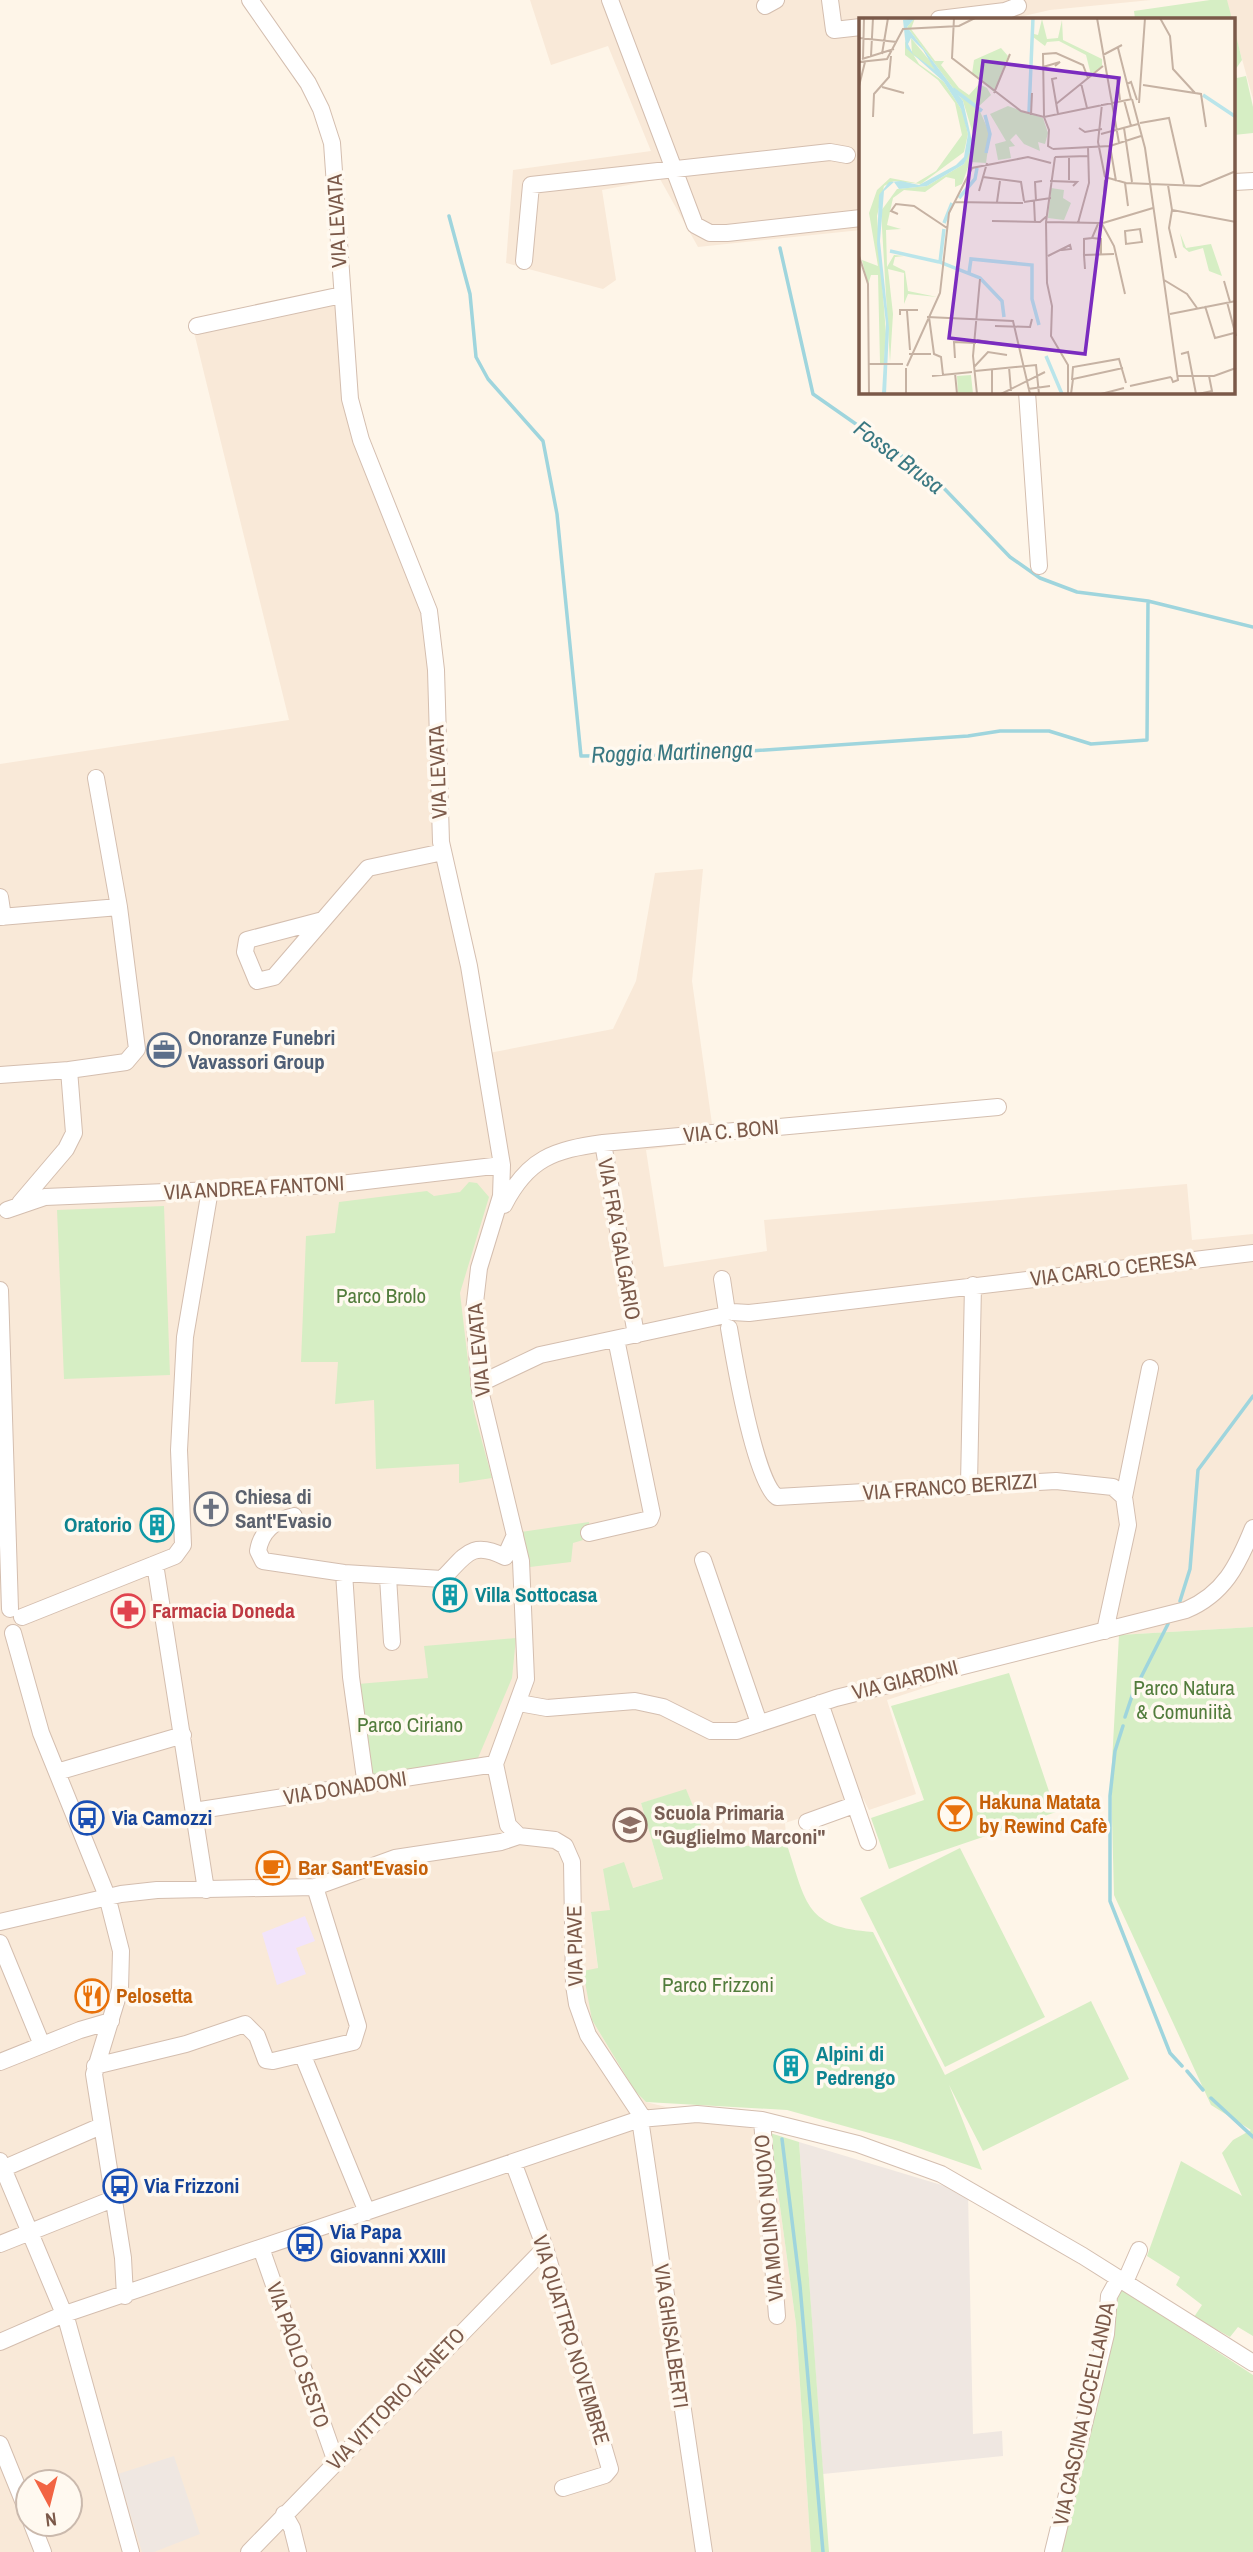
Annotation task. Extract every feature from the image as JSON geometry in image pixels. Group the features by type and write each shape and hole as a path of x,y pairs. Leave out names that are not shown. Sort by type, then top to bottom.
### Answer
{"street":[{"name":"VIA LEVATA","path":"250,0 307,83 327,125 334,164 348,383 354,416 423,592 430,620 436,670 439,820 443,852 469,966 502,1165 501,1196 496,1220 474,1291 479,1384 522,1569 526,1679 495,1764"},
{"path":"610,0 695,225 710,233 859,218"},
{"path":"830,0 834,30 859,27"},
{"path":"946,18 1016,8"},
{"path":"524,261 531,186 830,152 848,155"},
{"path":"197,326 342,295"},
{"path":"1027,394 1039,566"},
{"path":"0,1075 69,1070 126,1062 138,1049 119,907 96,778"},
{"path":"324,920 247,940 245,952 257,981 274,977 324,920 368,867 443,852"},
{"path":"0,897 1,917 119,907"},
{"path":"7,1209 66,1149 74,1133 69,1070"},
{"name":"VIA C. BONI","path":"496,1220 511,1191 547,1155 559,1150 603,1143 998,1107"},
{"name":"VIA FRA' GALGARIO","path":"603,1143 636,1335"},
{"name":"VIA ANDREA FANTONI","path":"7,1209 45,1196 332,1185 502,1165"},
{"path":"10,1614 175,1556 184,1539 179,1450 185,1337 210,1190"},
{"name":"VIA CARLO CERESA","path":"479,1384 540,1355 703,1322 731,1322 973,1285 1253,1253"},
{"path":"722,1279 731,1322"},
{"path":"968,1484 973,1285"},
{"path":"0,1290 4,1490 10,1614 21,1627 7,1630 41,1733 107,1896 117,1928 122,1972 111,2021 95,2066 125,2295"},
{"name":"VIA FRANCO BERIZZI","path":"731,1322 748,1427 772,1494 783,1499 968,1484 1056,1481 1114,1487 1124,1497"},
{"name":"VIA FRA' GALGARIO","path":"589,1533 650,1519 652,1514 615,1339"},
{"path":"1105,1631 1128,1525 1124,1497 1150,1368"},
{"path":"294,1516 268,1528 260,1539 258,1551 263,1561 344,1573 442,1579 468,1552 480,1549 505,1557 522,1569"},
{"name":"VIA GIARDINI","path":"519,1703 547,1708 635,1701 663,1707 711,1731 737,1731 820,1703 1186,1610 1212,1596 1233,1573 1253,1528"},
{"path":"505,1557 515,1535"},
{"path":"704,1560 759,1723"},
{"path":"155,1564 206,1889"},
{"path":"344,1573 351,1677 366,1786"},
{"path":"388,1577 392,1642"},
{"path":"820,1703 868,1842"},
{"path":"57,1772 183,1735"},
{"path":"1,1918 107,1896 157,1890 315,1887 395,1858 501,1842 519,1836 508,1825 495,1764"},
{"name":"VIA DONADONI","path":"194,1811 495,1764"},
{"path":"807,1822 854,1805"},
{"name":"VIA PIAVE","path":"519,1836 545,1837 565,1846 573,1870 573,1985 578,2004 588,2035 641,2118"},
{"path":"95,2066 186,2044 245,2024 259,2041 266,2060 303,2056 353,2042 358,2026 353,2018 315,1887"},
{"path":"0,1943 42,2045"},
{"path":"0,2062 111,2021"},
{"path":"303,2056 367,2212"},
{"path":"0,2342 62,2315 641,2118 697,2114 762,2120 859,2144 941,2174 1122,2280 1253,2363"},
{"name":"VIA GHISALBERTI","path":"641,2118 704,2552"},
{"name":"VIA MOLINO NUOVO","path":"762,2120 776,2316"},
{"path":"101,2126 1,2166 62,2315 67,2321 131,2552"},
{"name":"VIA QUATTRO NOVEMBRE","path":"513,2162 545,2248 610,2469 605,2475 562,2488"},
{"path":"0,2244 113,2199"},
{"name":"VIA VITTORIO VENETO","path":"249,2552 545,2248"},
{"name":"VIA PAOLO SESTO","path":"261,2249 336,2462"},
{"name":"VIA CASCINA UCCELLANDA","path":"1053,2552 1106,2334 1109,2296 1122,2280 1139,2250"},
{"path":"0,2444 14,2478"},
{"path":"284,2514 292,2528 298,2552"}],"shaded area":[{"path":"530,0 1151,0 1050,10 1014,18 859,18 859,230 698,247 660,179 602,190 616,280 603,289 506,263 513,170 651,151 608,46 551,65"},
{"path":"1222,0 1253,0 1253,99 1236,37 1236,18 1231,18"},
{"path":"347,291 352,373 365,437 434,602 443,654 446,829 489,1053 613,1029 636,981 655,873 703,869 692,981 712,1124 710,1141 646,1150 664,1267 767,1251 764,1220 1187,1184 1192,1240 1253,1234 1253,1627 1119,1635 1007,1661 887,1700 916,1794 869,1810 863,1798 785,1823 787,1845 710,1847 686,1790 641,1803 663,1879 633,1888 610,1911 591,1913 598,1969 592,2020 635,2091 646,2102 770,2133 796,2324 811,2552 0,2552 0,764 289,720 191,320"},
{"path":"305,1916 315,1941 296,1948 306,1974 277,1985 262,1933"},
{"path":"799,2142 968,2193 973,2434 1002,2431 1003,2456 823,2474"},
{"path":"174,2456 200,2534 154,2552 142,2552 118,2474"}],"green space":[{"path":"1227,0 1232,18 1135,18 1134,11"},
{"path":"1236,35 1242,60 1236,69"},
{"path":"1236,74 1237,78 1246,76 1253,107 1253,133 1236,135"},
{"name":"Parco Brolo","path":"469,1182 477,1183 489,1197 460,1293 474,1412 492,1478 459,1483 459,1464 376,1469 374,1400 335,1404 338,1362 301,1362 306,1236 335,1233 339,1202 427,1191 434,1196 460,1192"},
{"path":"164,1206 170,1375 64,1379 57,1210"},
{"path":"589,1522 590,1538 573,1543 571,1562 530,1567 521,1532"},
{"name":"Parco Natura & Comuniità","path":"1253,1627 1253,2336 1238,2327 1230,2337 1194,2317 1202,2305 1176,2285 1180,2277 1147,2256 1181,2161 1242,2196 1222,2153 1233,2140 1251,2130 1211,2105 1114,1895 1111,1780 1119,1635"},
{"name":"Parco Ciriano","path":"516,1638 512,1678 478,1758 370,1777 358,1684 428,1678 424,1646"},
{"path":"1009,1673 1056,1812 889,1869 871,1818 924,1800 891,1706"},
{"name":"Parco Frizzoni","path":"686,1789 710,1847 787,1845 799,1884 812,1910 834,1925 873,1932 945,2075 1091,2001 1129,2079 983,2151 949,2085 982,2170 898,2141 787,2110 646,2102 635,2091 592,2020 583,1971 598,1968 591,1912 610,1910 603,1869 624,1862 633,1888 663,1879 641,1803"},
{"path":"960,1848 1045,2017 945,2067 860,1898"},
{"path":"770,2133 799,2142 829,2552 811,2552 796,2324"},
{"path":"1120,2288 1253,2375 1253,2552 1051,2552 1107,2354"}],"waterway":[{"name":"Roggia Martinenga","path":"449,216 470,294 476,357 488,379 543,441 557,514 581,756 693,755 968,736 1000,731 1049,731 1091,744 1147,740 1148,601"},
{"name":"Fossa Brusa","path":"780,248 813,394 936,480 1010,557 1040,578 1077,592 1148,601 1253,627"},
{"path":"1180,1601 1190,1569 1198,1470 1253,1396"},
{"path":"1125,1717 1133,1693 1168,1624"},
{"path":"1123,1726 1115,1751 1110,1796 1110,1901 1170,2053 1182,2066"},
{"path":"1187,2071 1203,2090"},
{"path":"1211,2098 1253,2137"},
{"path":"782,2139 800,2286 823,2552"}],"place":[{"name":"Onoranze Funebri Vavassori Group","path":"164,1050"},
{"name":"Chiesa di Sant'Evasio","path":"211,1509"},
{"name":"Oratorio","path":"157,1525"},
{"name":"Villa Sottocasa","path":"450,1595"},
{"name":"Farmacia Doneda","path":"128,1611"},
{"name":"Hakuna Matata by Rewind Cafè","path":"955,1814"},
{"name":"Via Camozzi","path":"87,1818"},
{"name":"Scuola Primaria \"Guglielmo Marconi\"","path":"630,1825"},
{"name":"Bar Sant'Evasio","path":"273,1868"},
{"name":"Pelosetta","path":"92,1996"},
{"name":"Alpini di Pedrengo","path":"791,2066"},
{"name":"Via Frizzoni","path":"120,2186"},
{"name":"Via Papa Giovanni XXIII","path":"305,2244"}]}
